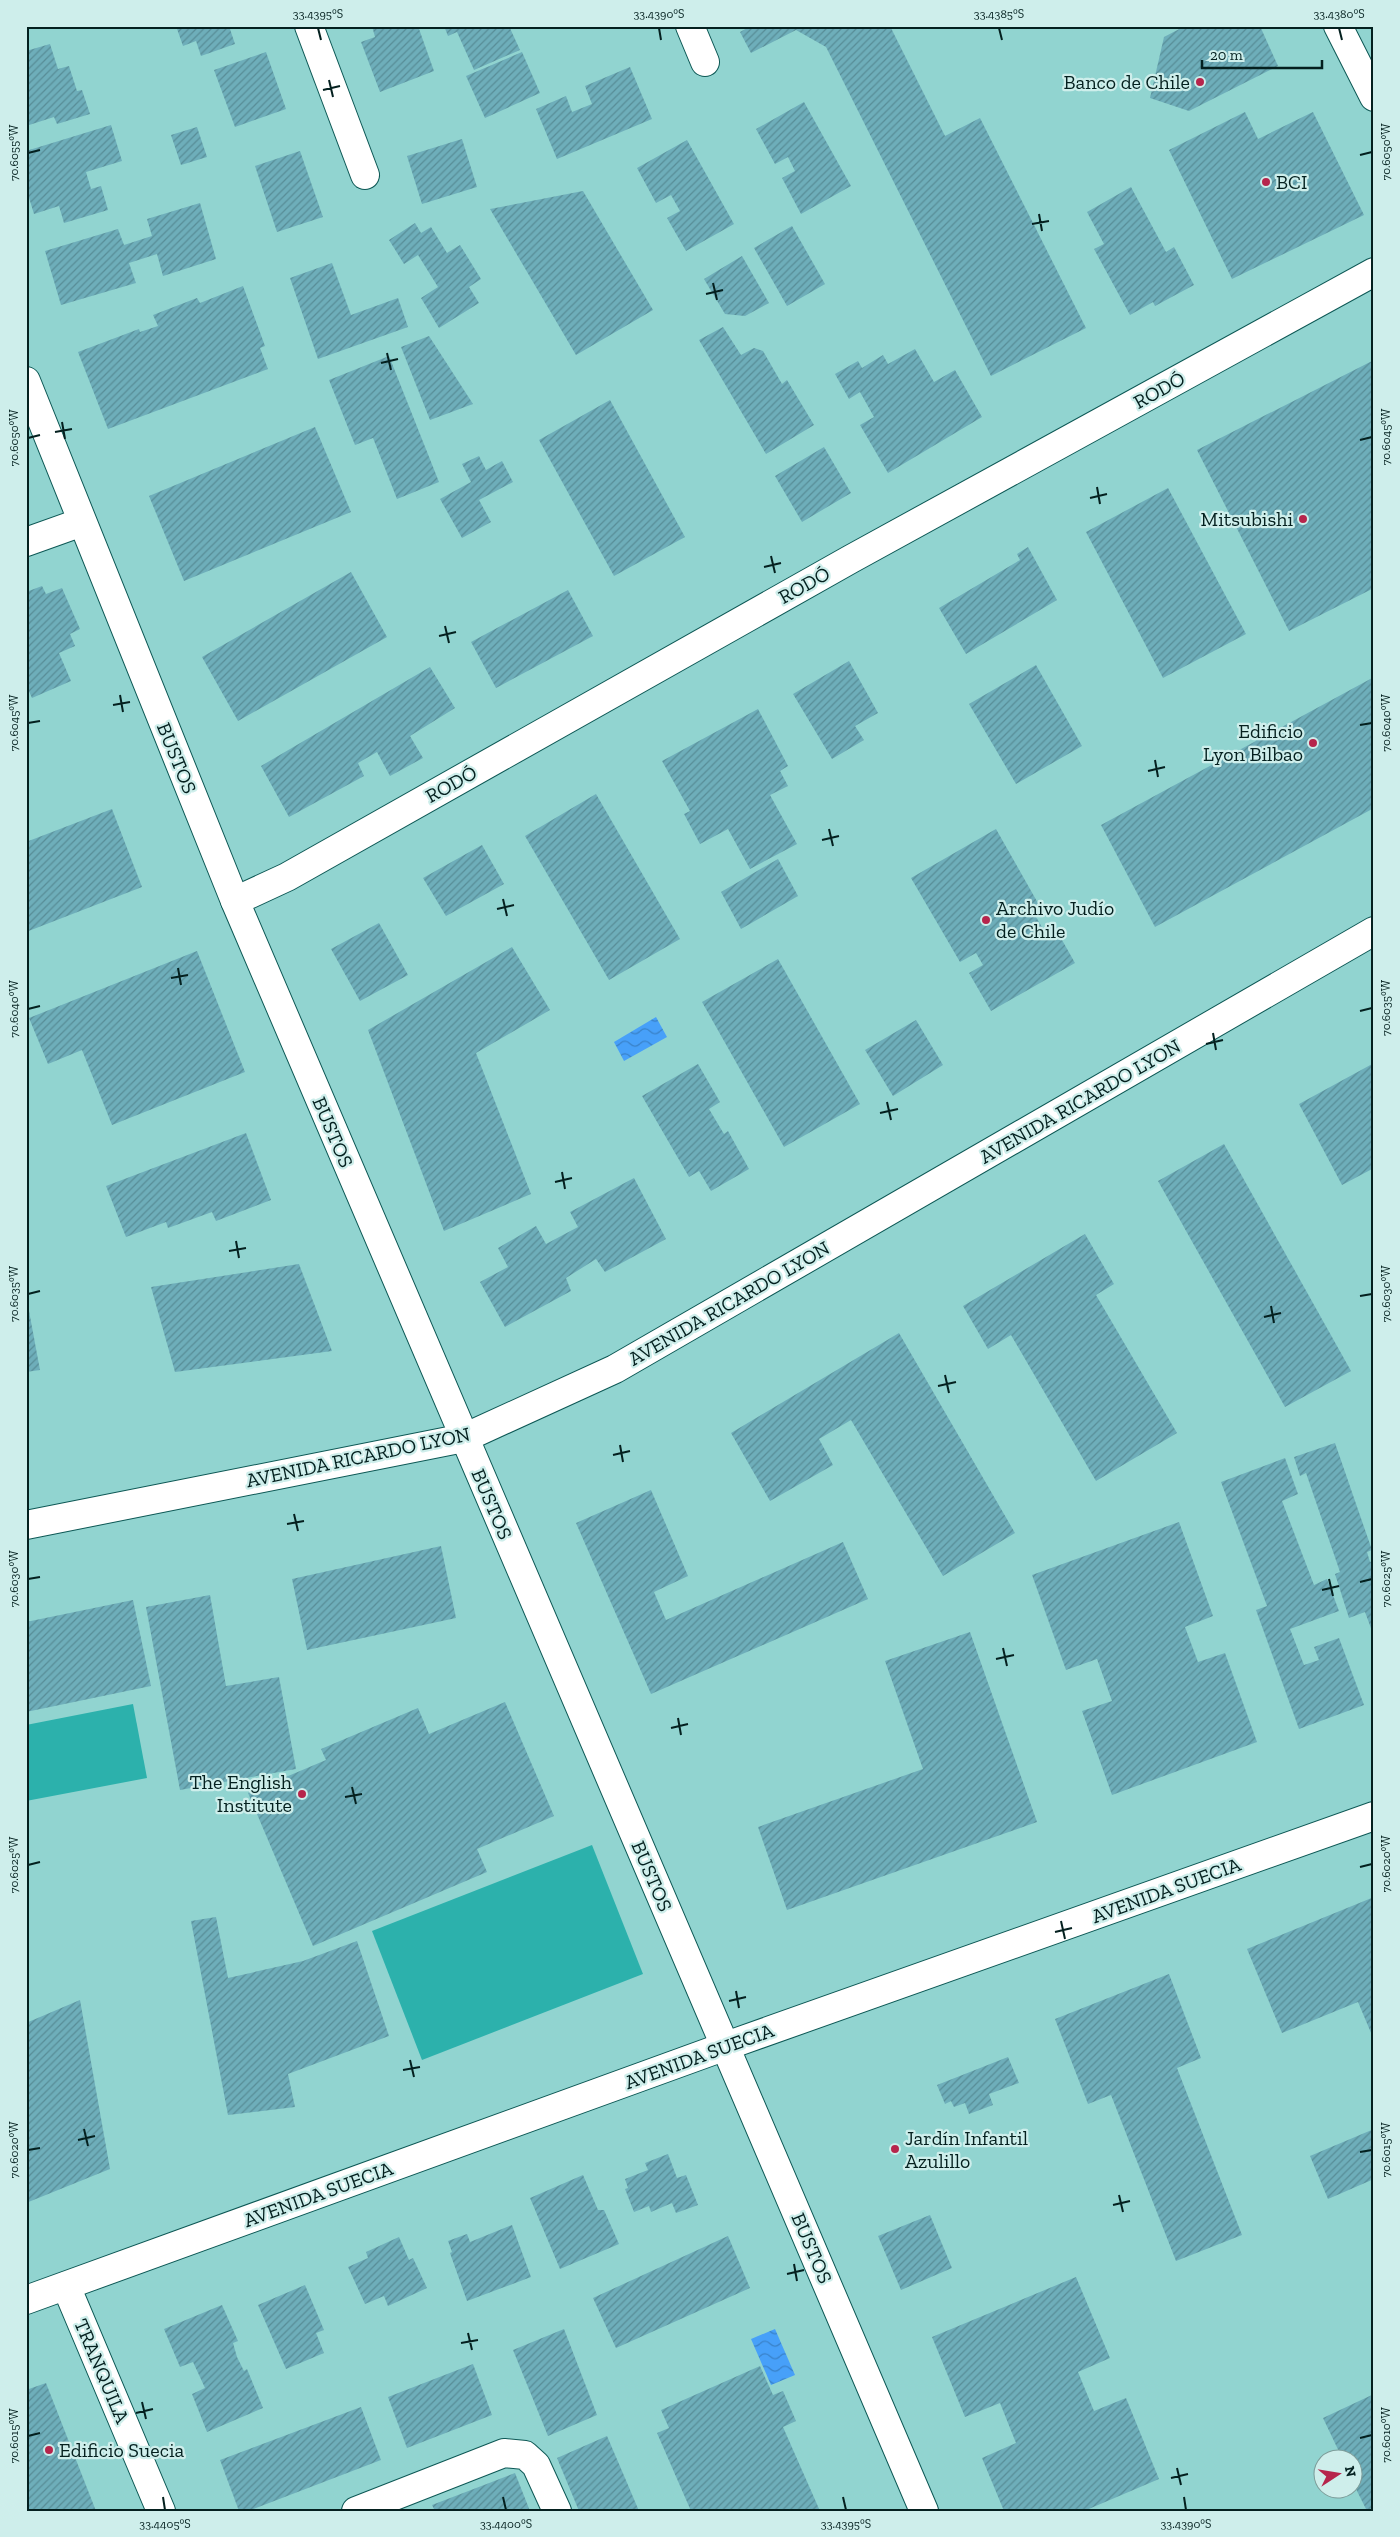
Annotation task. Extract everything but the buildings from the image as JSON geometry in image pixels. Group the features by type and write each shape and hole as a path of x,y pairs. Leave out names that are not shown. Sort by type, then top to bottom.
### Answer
{"street":[{"path":"309,26 365,175"},
{"path":"690,26 705,62"},
{"path":"1338,26 1374,97"},
{"name":"RODÓ","path":"235,901 286,877 851,558 1374,272"},
{"name":"BUSTOS","path":"26,381 235,901 924,2511"},
{"path":"26,542 82,522"},
{"name":"AVENIDA RICARDO LYON","path":"26,1525 464,1438 615,1369 1374,931"},
{"name":"AVENIDA SUECIA","path":"26,2300 726,2046 1374,1816"},
{"name":"TRANQUILA","path":"66,2286 161,2511"},
{"path":"356,2511 504,2453 525,2455 536,2465 557,2511"}],"shaded area":[{"path":"133,1704 147,1778 26,1801 26,1725"},
{"path":"592,1845 643,1974 422,2060 372,1931"}],"water":[{"path":"656,1017 667,1037 624,1061 614,1042"},
{"path":"775,2329 795,2375 771,2385 751,2339"}],"place":[{"name":"Banco de Chile","path":"1200,82"},
{"name":"BCI","path":"1266,182"},
{"name":"Mitsubishi","path":"1303,519"},
{"name":"Edificio Lyon Bilbao","path":"1313,743"},
{"name":"Archivo Judío de Chile","path":"986,920"},
{"name":"The English Institute","path":"302,1794"},
{"name":"Jardín Infantil Azulillo","path":"895,2149"},
{"name":"Edificio Suecia","path":"49,2450"}]}
